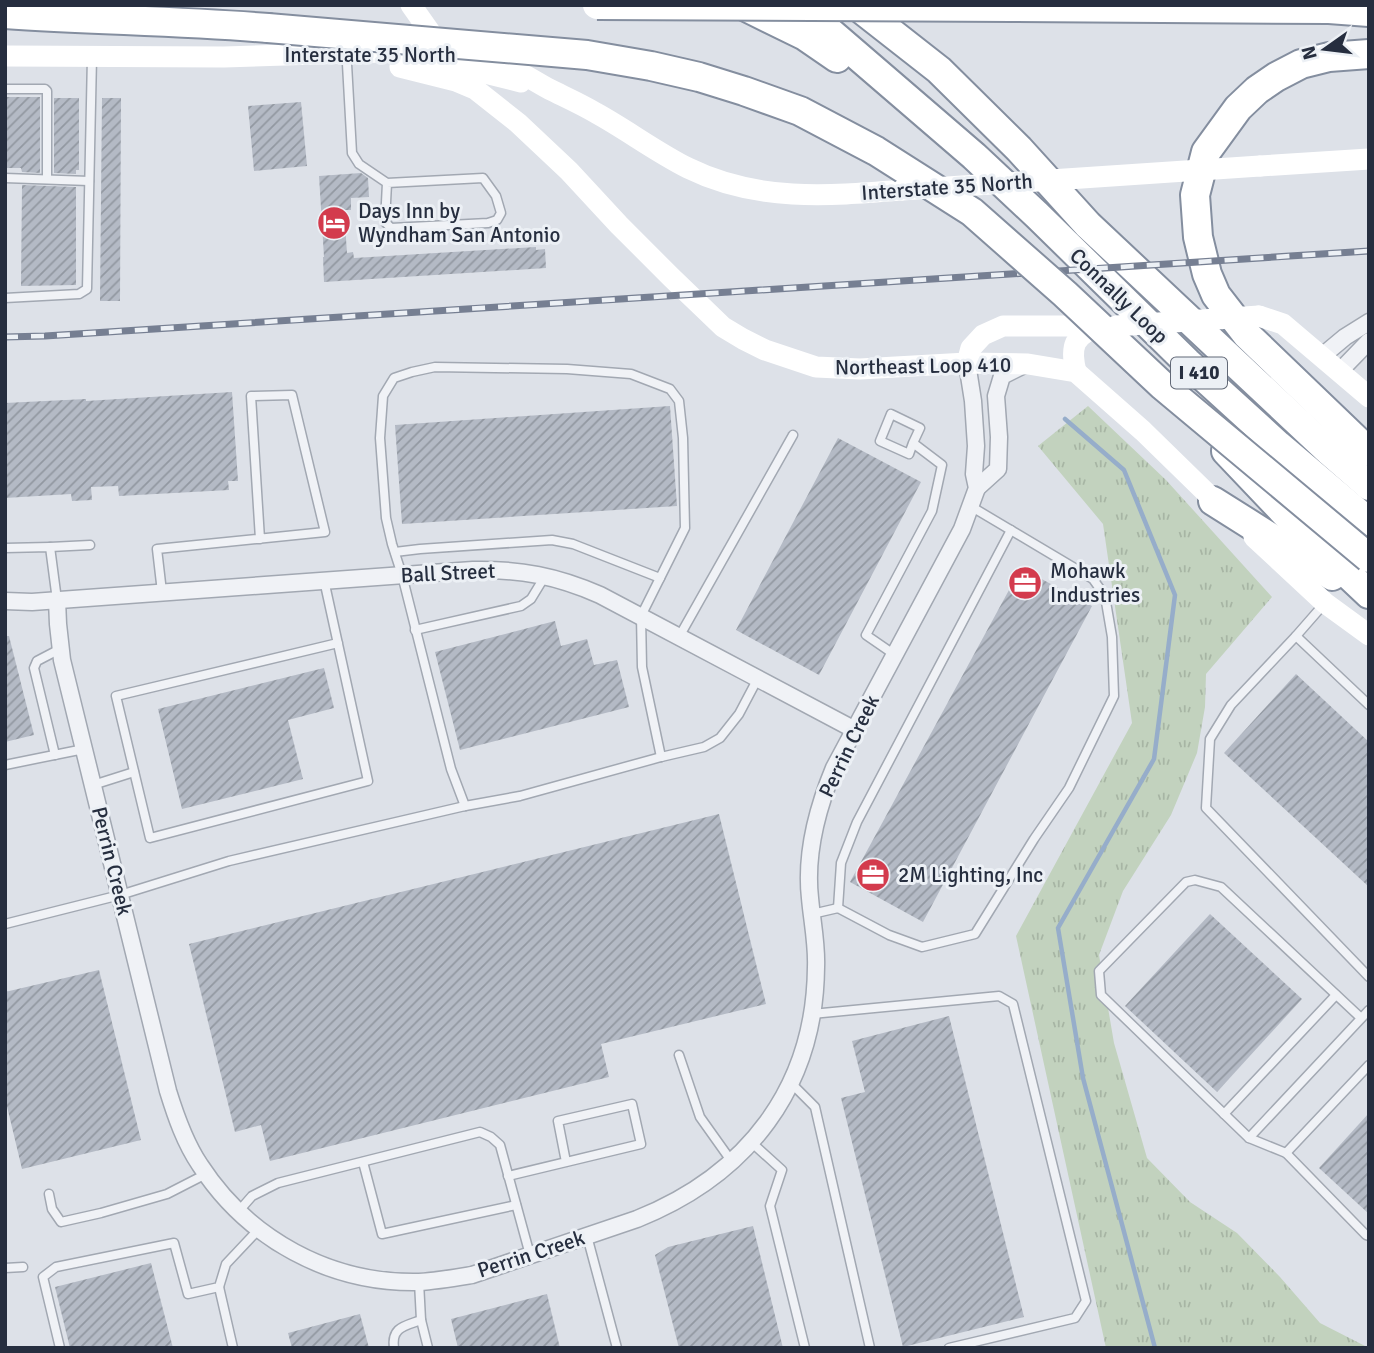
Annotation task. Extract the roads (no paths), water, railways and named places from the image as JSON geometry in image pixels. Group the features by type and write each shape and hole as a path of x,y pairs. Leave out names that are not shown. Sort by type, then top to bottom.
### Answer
{"highway":[{"path":"597,5 1252,8 1369,12"},
{"path":"742,5 804,36 934,124"},
{"name":"I 410","path":"791,5 809,14 934,124"},
{"path":"856,5 939,70 1019,149 1088,225 1369,486"},
{"path":"5,14 204,23 608,58 699,77 800,111 876,151 972,212 1163,386 1369,560"},
{"name":"I 410","path":"1369,54 1329,57 1301,64 1257,90 1224,125 1206,152 1195,195 1198,237 1207,274 1216,295 1247,335 1369,452"},
{"path":"1329,57 1369,60"},
{"name":"Connally Loop","path":"934,124 970,153 1037,215 1197,372 1369,522"},
{"path":"1037,215 1180,368 1369,560"},
{"path":"1163,386 1369,597"},
{"path":"1213,500 1369,597"}],"main road":[{"path":"411,5 443,50"},
{"name":"Interstate 35 North","path":"5,56 224,57 443,50 490,58 511,66 595,112 689,168 722,181 766,193 828,196 1369,159"},
{"name":"Interstate 35 North","path":"224,57 400,67 426,63 477,71 550,89"},
{"name":"Northeast Loop 410","path":"400,67 456,81 475,89 518,123 569,171 619,225 723,327 765,350 816,368 860,369 967,362 1028,363 1076,372"},
{"path":"967,362 971,348 983,335 1003,326 1106,326 1259,316 1283,324 1369,397"},
{"path":"1106,326 1080,336 1073,347 1072,358 1076,372 1143,431 1325,603 1369,635"}],"street":[{"path":"1321,356 1369,322"},
{"path":"1339,372 1369,341"},
{"name":"Perrin Creek","path":"57,600 60,649 176,1116 186,1141 206,1174 238,1212 259,1229 294,1252 317,1263 342,1272 381,1280 419,1282 472,1275 663,1209 688,1195 732,1162 751,1142 768,1120 790,1082 805,1046 816,991 817,964 809,870 816,818 834,768 962,530 977,488 974,474 976,446 973,401 967,362"},
{"name":"Perrin Creek","path":"977,488 998,469 996,396 1002,376 1028,363"},
{"name":"Ball Street","path":"5,601 57,600 499,569 526,572 576,584 600,595 855,730"}],"lane":[{"path":"5,298 79,294 87,289 92,57"},
{"path":"346,64 352,153 359,164 387,183 483,178 496,196 500,213 497,220 488,223 391,228 386,222 387,183"},
{"path":"5,89 47,91 47,179"},
{"path":"5,178 89,181"},
{"path":"465,807 451,769 386,518 380,438 383,396 394,379 412,372 435,367 566,369 631,374 670,389 679,401 683,438 685,528 641,616 642,667 660,757"},
{"path":"162,592 157,549 260,539 325,532 292,395 251,396 260,539"},
{"path":"891,414 920,428 913,443 909,454 880,441 891,414"},
{"path":"679,637 793,435"},
{"path":"895,655 866,635 932,510 942,465 913,443"},
{"path":"812,914 838,908 889,935 922,947 975,934 1069,788 1114,696 1112,637 1105,596 1093,579 972,507"},
{"path":"838,908 841,863 857,822 1011,530"},
{"path":"395,552 552,540 573,544 660,579"},
{"path":"5,548 90,545"},
{"path":"50,547 57,600"},
{"path":"415,630 521,606 531,599 545,575"},
{"path":"324,580 338,643 368,781 150,838 116,696 338,643"},
{"path":"1325,603 1231,705 1210,739 1206,808 1369,977"},
{"path":"1296,636 1369,705"},
{"path":"55,755 34,668 37,661 60,649"},
{"path":"5,924 120,895 229,861 520,796 704,747 720,738 739,714 758,678"},
{"path":"5,765 84,749"},
{"path":"93,785 134,772"},
{"path":"1361,1018 1221,887 1195,880 1186,882 1099,971 1101,995 1249,1139 1286,1153 1369,1236"},
{"path":"1224,1114 1336,995"},
{"path":"812,1014 999,996 1013,1004 1086,1301 1075,1318 948,1348"},
{"path":"1249,1139 1369,1010"},
{"path":"679,1055 699,1116 732,1162"},
{"path":"1286,1153 1369,1065"},
{"path":"790,1082 815,1107 870,1348"},
{"path":"508,1176 641,1144 632,1104 558,1121 566,1162"},
{"path":"238,1212 252,1196 278,1183 480,1132 500,1145 530,1255"},
{"path":"751,1142 782,1170 770,1206 805,1348"},
{"path":"363,1161 382,1234 516,1205"},
{"path":"49,1194 52,1209 61,1222 167,1194 206,1174"},
{"path":"233,1348 219,1287 226,1264 259,1229"},
{"path":"586,1236 617,1348"},
{"path":"60,1348 43,1277 56,1267 174,1243 188,1294 219,1287"},
{"path":"5,1268 23,1267"},
{"path":"419,1282 421,1320 428,1348"},
{"path":"394,1348 394,1334 421,1320"}],"waterway":[{"path":"1065,419 1124,470 1175,595 1154,759 1058,928 1083,1078 1155,1348"}],"railway":[{"path":"5,337 1369,251"}],"place":[{"name":"Days Inn by Wyndham San Antonio","path":"334,223"},
{"name":"Mohawk Industries","path":"1025,583"},
{"name":"2M Lighting, Inc","path":"873,875"}]}
